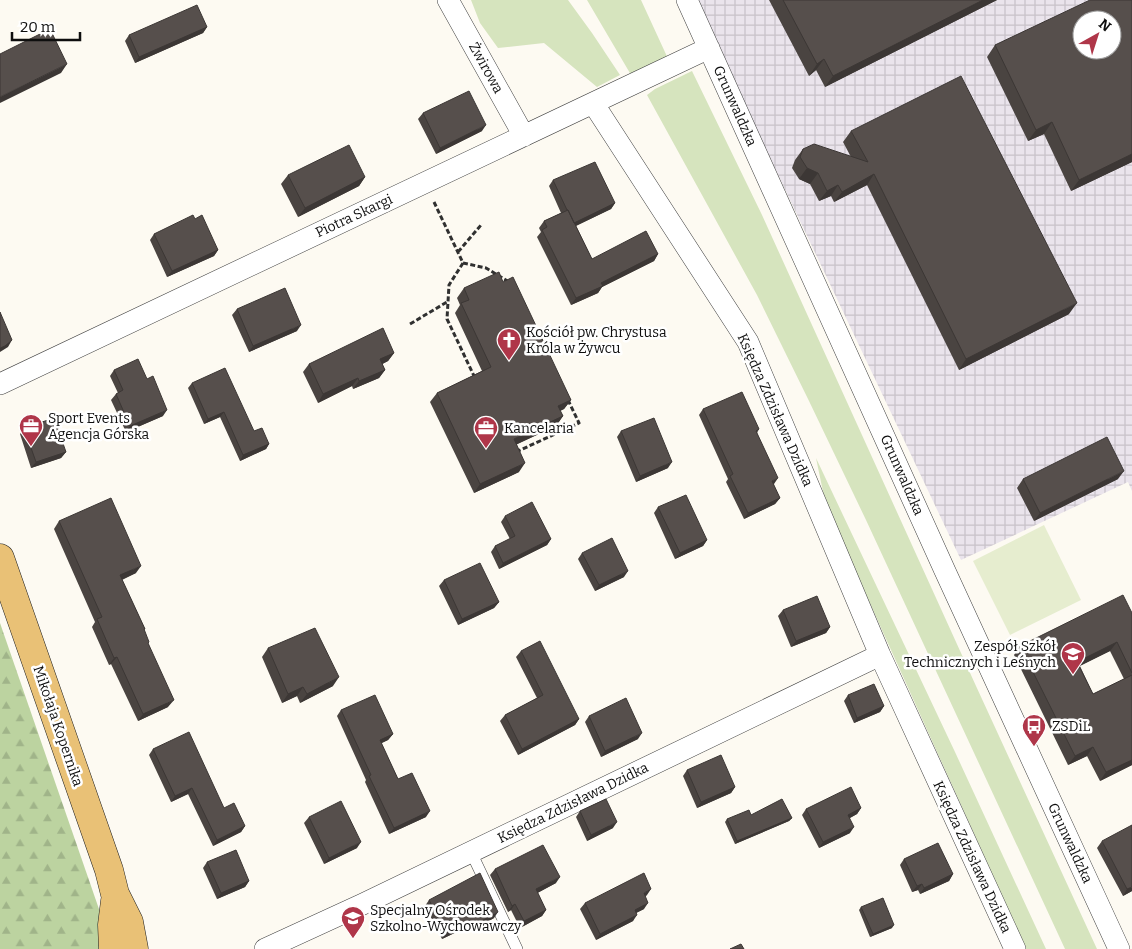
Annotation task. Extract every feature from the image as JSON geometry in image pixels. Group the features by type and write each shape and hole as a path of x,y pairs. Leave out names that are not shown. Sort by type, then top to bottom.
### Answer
{"main road":[{"name":"Mikołaja Kopernika","path":"0,558 106,861 115,894 129,922 134,949"},
{"name":"Mikołaja Kopernika","path":"112,949 115,894"}],"street":[{"name":"Żwirowa","path":"448,0 524,136"},
{"name":"Grunwaldzka","path":"687,0 945,571 1119,949"},
{"name":"Piotra Skargi","path":"0,384 709,48"},
{"name":"Księdza Zdzisława Dzidka","path":"593,103 748,342 880,655 1015,949"},
{"name":"Księdza Zdzisława Dzidka","path":"266,949 880,655"}],"lane":[{"path":"471,852 517,949"}],"path":[{"path":"425,183 463,263"},
{"path":"458,252 481,224"},
{"path":"463,263 486,268 516,286"},
{"path":"463,263 449,285 447,319 476,379"},
{"path":"410,324 448,302"},
{"path":"510,446 516,452 579,423 567,397"}],"shaded area":[{"path":"695,0 1132,0 1132,491 1128,482 961,560"}],"green space":[{"path":"471,0 568,0 620,75 597,87 544,43 498,48 480,23"},
{"path":"587,0 641,0 670,63 634,80"},
{"path":"692,71 762,215 1097,949 1065,949 809,401 757,295 647,95 655,89"},
{"path":"816,458 1046,949 1026,949 826,506"},
{"path":"1044,525 1081,600 1010,635 973,561"},
{"path":"0,623 100,912 104,949 0,949"}],"building":[{"path":"783,0 983,0 833,76 824,59 817,64"},
{"path":"1090,0 1132,0 1132,154 1079,180 1052,122 1036,130 995,45"},
{"path":"197,5 207,27 139,57 129,35"},
{"path":"50,29 67,64 0,97 0,54"},
{"path":"961,76 1077,303 966,359 874,174 842,192 838,185 827,191 818,173 807,168 800,157 803,149 814,144 868,162 851,131"},
{"path":"469,91 486,125 440,148 423,113"},
{"path":"349,145 365,177 305,208 288,175"},
{"path":"595,162 615,203 574,223 553,180"},
{"path":"568,210 592,259 646,231 658,254 601,283 603,286 576,298 542,230 547,227 544,221"},
{"path":"193,215 195,219 202,215 218,250 172,271 154,234"},
{"path":"499,272 503,282 513,277 571,400 558,406 563,416 514,439 525,463 480,484 437,393 491,367 461,303 469,300 464,288"},
{"path":"285,288 301,325 253,346 237,309"},
{"path":"0,312 12,340 0,348"},
{"path":"383,328 394,353 380,359 385,370 359,381 358,378 323,394 309,364"},
{"path":"138,359 147,379 153,376 167,410 130,426 116,394 123,390 114,370"},
{"path":"225,368 254,431 262,428 269,444 243,455 224,412 208,419 192,383"},
{"path":"742,392 759,429 756,431 778,478 772,481 780,498 748,513 730,476 733,474 703,409"},
{"path":"54,418 66,452 36,462 24,428"},
{"path":"654,418 672,462 640,476 621,431"},
{"path":"1107,437 1124,471 1040,513 1023,479"},
{"path":"686,495 707,540 680,553 658,507"},
{"path":"111,498 141,566 120,575 145,629 148,643 174,700 143,714 117,657 114,658 97,619 102,617 59,521"},
{"path":"532,502 551,539 503,563 495,546 515,536 505,516"},
{"path":"612,538 628,571 599,585 582,553"},
{"path":"480,563 499,602 462,619 444,580"},
{"path":"1123,595 1132,613 1132,673 1117,642 1077,662 1093,694 1132,675 1132,760 1106,772 1093,747 1075,756 1020,646"},
{"path":"817,596 830,627 796,641 783,610"},
{"path":"315,628 339,677 307,694 303,687 288,694 268,648"},
{"path":"540,641 579,719 522,749 505,715 543,695 521,651"},
{"path":"874,684 884,706 857,718 848,695"},
{"path":"375,695 393,734 380,740 398,779 412,773 430,811 394,828 341,710"},
{"path":"626,698 642,733 605,751 589,716"},
{"path":"189,732 224,808 234,803 245,826 217,840 192,788 175,796 153,749"},
{"path":"721,755 735,787 701,802 687,770"},
{"path":"851,787 861,808 848,815 854,827 823,842 806,809"},
{"path":"606,799 617,822 591,835 580,811"},
{"path":"782,799 792,818 737,841 727,819 749,810 751,815"},
{"path":"341,801 361,842 329,858 309,817"},
{"path":"1132,825 1132,887 1127,889 1102,841"},
{"path":"938,843 953,874 924,888 922,884 917,886 904,859"},
{"path":"543,845 560,877 536,889 546,910 524,921 515,904 512,906 495,869"},
{"path":"236,850 249,881 221,893 207,862"},
{"path":"480,873 498,912 474,925 471,920 446,933 429,900"},
{"path":"644,873 651,889 644,893 648,903 635,910 637,915 600,934 585,903"},
{"path":"883,898 894,925 873,934 861,907"},
{"path":"741,944 744,949 730,949"}],"place":[{"name":"Kościół pw. Chrystusa Króla w Żywcu","path":"509,361"},
{"name":"Sport Events Agencja Górska","path":"31,447"},
{"name":"Kancelaria","path":"486,449"},
{"name":"Zespół Szkół Technicznych i Leśnych","path":"1073,675"},
{"name":"ZSDiL","path":"1034,747"},
{"name":"Specjalny Ośrodek Szkolno-Wychowawczy","path":"353,939"}]}
